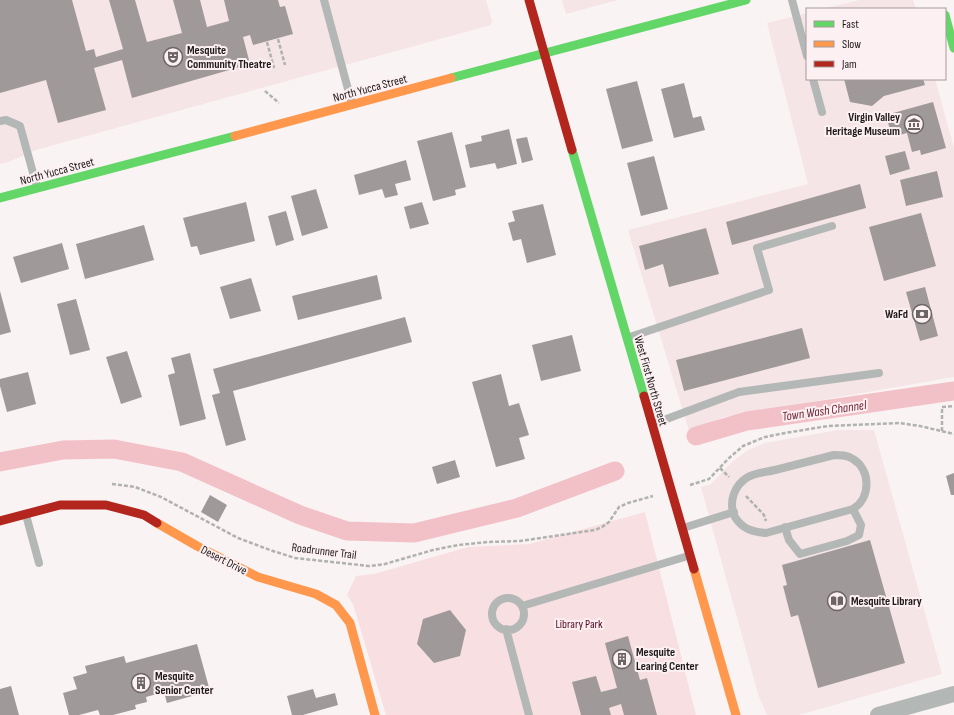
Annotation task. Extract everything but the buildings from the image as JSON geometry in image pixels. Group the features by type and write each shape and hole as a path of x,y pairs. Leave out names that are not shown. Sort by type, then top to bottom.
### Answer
{"street":[{"name":"West First North Street","path":"530,0 544,54 736,715"},
{"name":"North Yucca Street","path":"0,198 544,54 701,9 746,0"},
{"path":"946,19 954,48"},
{"name":"Desert Drive","path":"0,521 60,505 106,505 144,515 197,546 258,577 316,594 336,605 350,623 375,715"},
{"path":"878,715 954,694"}],"lane":[{"path":"324,0 352,105"},
{"path":"792,0 806,52"},
{"path":"813,80 822,112"},
{"path":"0,121 6,120 20,126 37,189"},
{"path":"626,338 769,290 757,248 832,226"},
{"path":"652,425 739,392 879,373"},
{"path":"834,455 844,455 860,464 865,472 867,481 863,499 853,509 766,532 756,532 748,530 740,524 734,512 732,498 741,482 749,477 834,455"},
{"path":"786,527 788,540 800,554 847,541 859,535 861,525 853,509"},
{"path":"682,528 734,512"},
{"path":"26,514 40,563"},
{"path":"522,606 690,556"},
{"path":"505,598 514,599 522,606 524,611 522,622 514,629 506,629 498,626 493,618 496,603 505,598"},
{"path":"506,629 529,715"}],"path":[{"path":"278,39 285,65"},
{"path":"267,42 274,68"},
{"path":"942,431 942,407 954,406"},
{"path":"696,483 709,479 742,446 765,437 828,426 899,423 954,434"},
{"path":"720,468 733,482"},
{"name":"Roadrunner Trail","path":"110,484 135,487 161,497 238,538 276,552 295,558 369,566 385,564 433,550 458,545 488,542 520,542 594,530 609,522 619,507 648,497"},
{"path":"747,496 764,515 767,525"}],"shaded area":[{"path":"0,0 486,0 492,21 491,25 36,150 9,162 0,164"},
{"path":"562,0 618,0 566,14"},
{"path":"859,0 913,0 916,8 826,8"},
{"path":"806,13 806,80 935,80 954,148 954,377 724,417 689,431 628,230 808,184 767,23"},
{"path":"838,430 874,430 942,674 799,715 768,715 758,694 701,487 711,484 732,462 748,450 765,443"}],"green space":[{"name":"Library Park","path":"645,512 696,715 386,715 353,604 347,595 356,576 374,574 468,547 529,544"}],"waterway":[{"name":"Town Wash Channel","path":"696,436 747,421 954,391"},
{"path":"0,462 63,450 114,449 182,462 300,515 347,531 414,533 517,508 615,471"}],"traffic: fast":[{"path":"451,78 746,0"},
{"path":"946,19 954,48"},
{"path":"0,198 235,136"},
{"path":"572,150 644,396"}],"traffic: slow":[{"path":"235,136 451,78"},
{"path":"157,523 197,546 258,577 316,594 336,605 350,623 375,715"},
{"path":"694,569 736,715"}],"traffic: jam":[{"path":"529,0 572,150"},
{"path":"644,396 694,569"},
{"path":"0,521 60,505 106,505 144,515 157,523"}],"place":[{"name":"Mesquite Community Theatre","path":"173,57"},
{"name":"Virgin Valley Heritage Museum","path":"914,124"},
{"name":"WaFd","path":"922,314"},
{"name":"Mesquite Library","path":"837,601"},
{"name":"Mesquite Learing Center","path":"622,659"},
{"name":"Mesquite Senior Center","path":"141,683"}]}
